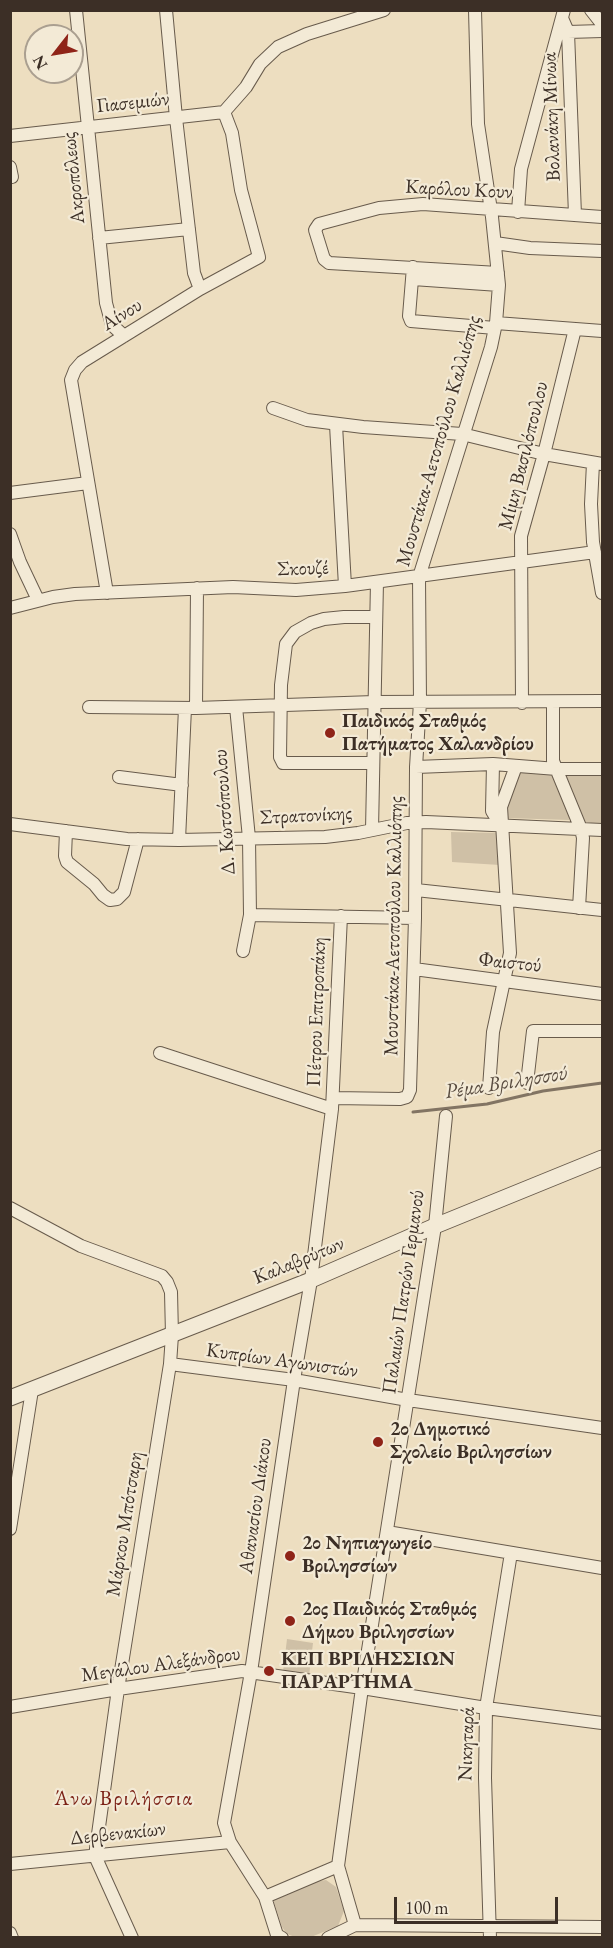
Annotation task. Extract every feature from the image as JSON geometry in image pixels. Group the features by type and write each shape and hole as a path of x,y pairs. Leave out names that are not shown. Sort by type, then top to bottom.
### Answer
{"street":[{"name":"Ακροπόλεως","path":"75,10 106,303 109,320 124,336"},
{"path":"166,10 194,273 200,289"},
{"path":"224,112 246,87 260,64 278,47 307,34 384,10"},
{"name":"Μουστάκα-Αετοπούλου Καλλιόπης","path":"333,1104 400,1099 409,1093 416,890 416,766 420,702 419,577 491,347 496,325 499,279 478,124 475,10"},
{"path":"591,10 603,24"},
{"path":"518,212 521,169 563,14"},
{"name":"Βολανάκη Μίνωα","path":"563,14 568,32 575,215"},
{"path":"568,32 603,31"},
{"name":"Γιασεμιών","path":"10,136 224,112"},
{"name":"Αίνου","path":"107,593 71,380 75,370 82,362 200,289 259,256 241,190 232,133 224,112"},
{"name":"Καρόλου Κουν","path":"413,273 329,263 324,259 315,232 316,226 396,206 438,204 603,217"},
{"path":"99,238 189,229"},
{"path":"495,243 537,249 603,252"},
{"path":"499,279 413,273 409,316 411,321 603,331"},
{"name":"Μίμη Βασιλόπουλου","path":"522,703 521,536 575,329"},
{"path":"273,408 307,420 336,425 462,434 544,454 598,464 591,504 603,593"},
{"path":"336,425 345,586"},
{"path":"10,493 88,483"},
{"path":"10,534 38,600"},
{"name":"Σκουζέ","path":"10,608 63,595 233,587 288,591 345,586 596,552"},
{"path":"372,830 377,582"},
{"path":"179,840 197,588"},
{"path":"373,764 283,763 280,757 281,705 282,659 291,635 303,627 324,619 344,616 376,618"},
{"path":"89,707 190,708 374,702 603,701"},
{"path":"553,702 553,761 581,829 583,844 579,908"},
{"name":"Δ. Κωτσόπουλου","path":"236,707 249,838 250,915 243,951"},
{"path":"416,766 493,764 556,769 603,769"},
{"path":"493,764 492,811 502,826"},
{"path":"489,1088 493,1032 510,953 501,803 516,766"},
{"path":"119,777 182,785"},
{"name":"Στρατονίκης","path":"10,824 138,839 179,840 325,837 416,822 603,830"},
{"path":"66,831 65,856 67,862 110,900 117,899 124,892 138,839"},
{"path":"416,890 603,910"},
{"path":"250,915 415,918"},
{"name":"Πέτρου Επιτροπάκη","path":"333,1104 341,916"},
{"name":"Φαιστού","path":"414,969 603,994"},
{"path":"527,1083 533,1031 603,1031"},
{"path":"160,1053 333,1104"},
{"name":"Αθανασίου Διάκου","path":"277,1937 265,1897 230,1842 224,1827 224,1818 251,1672 311,1280 333,1104"},
{"name":"Παλαιών Πατρών Γερμανού","path":"338,1866 362,1688 435,1226 446,1116"},
{"name":"Καλαβρύτων","path":"10,1398 311,1280 435,1226 603,1158"},
{"name":"Μάρκου Μπότσαρη","path":"10,1208 81,1246 162,1276 171,1292 170,1364 118,1689 95,1856"},
{"name":"Κυπρίων Αγωνιστών","path":"170,1364 294,1380 408,1400 603,1428"},
{"path":"10,1529 32,1390"},
{"path":"387,1532 603,1568"},
{"name":"Νικηταρά","path":"489,1932 485,1778 486,1708 511,1553"},
{"name":"Μεγάλου Αλεξάνδρου","path":"10,1707 225,1672 251,1672 603,1724"},
{"name":"Δερβενακίων","path":"10,1864 230,1842"},
{"path":"95,1856 132,1938"},
{"path":"265,1897 338,1866 355,1925"},
{"path":"328,1938 355,1925 400,1932 489,1932 603,1927"},
{"path":"10,1933 12,1938"}],"shaded area":[{"path":"517,772 552,773 569,813 569,820 506,818 506,799"},
{"path":"565,774 602,774 602,826 583,823"},
{"path":"451,832 499,833 500,865 452,862"},
{"path":"287,1639 313,1643 309,1676 283,1672"},
{"path":"326,1880 336,1887 344,1911 338,1926 311,1937 295,1937 287,1934 282,1927 273,1899 313,1882"}],"waterway":[{"name":"Ρέμα Βριλησσού","path":"413,1112 487,1104 543,1091 602,1083"}],"place":[{"name":"Παιδικός Σταθμός Πατήματος Χαλανδρίου","path":"330,733"},
{"name":"2ο Δημοτικό Σχολείο Βριλησσίων","path":"378,1442"},
{"name":"2ο Νηπιαγωγείο Βριλησσίων","path":"290,1556"},
{"name":"2ος Παιδικός Σταθμός Δήμου Βριλησσίων","path":"290,1621"},
{"name":"ΚΕΠ ΒΡΙΛΗΣΣΙΩΝ ΠΑΡΑΡΤΗΜΑ","path":"269,1671"}],"district":[{"name":"Άνω Βριλήσσια","path":"124,1799"}]}
